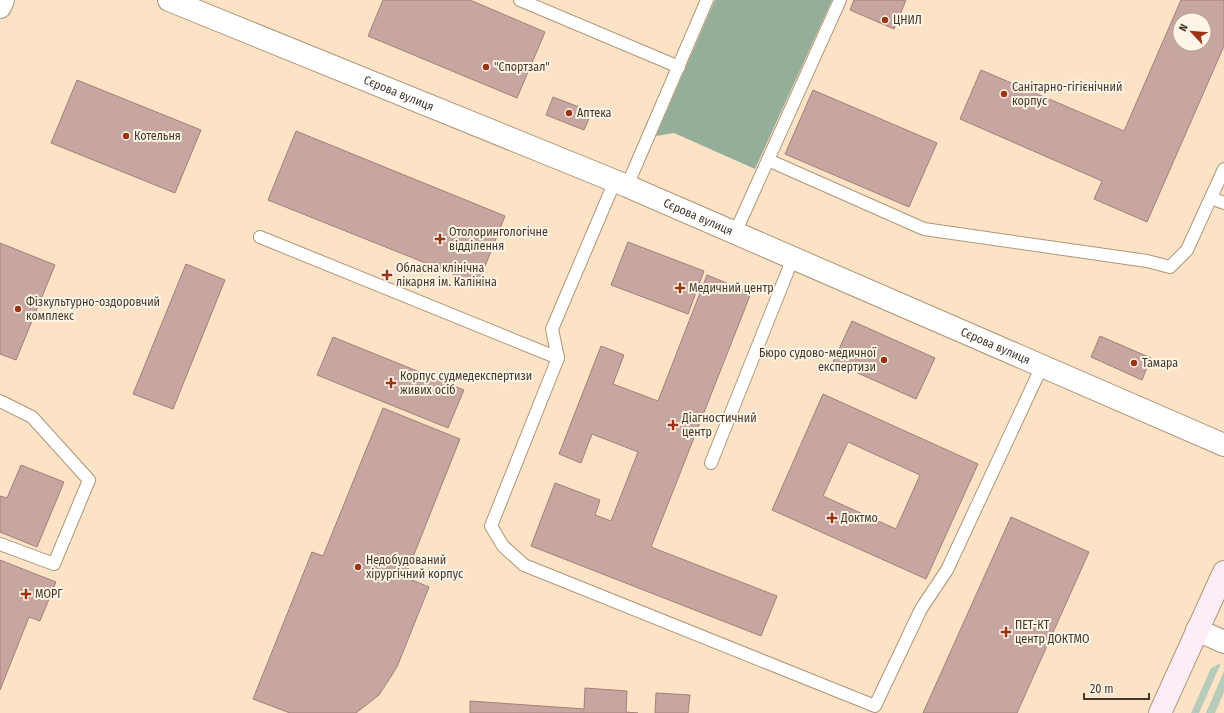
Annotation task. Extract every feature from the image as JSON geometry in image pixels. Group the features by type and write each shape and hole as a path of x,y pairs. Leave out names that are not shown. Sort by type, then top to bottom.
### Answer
{"main road":[{"path":"1160,713 1224,572"}],"street":[{"path":"0,7 4,0"},
{"name":"Сєрова вулиця","path":"169,0 621,183 1224,445"},
{"path":"1197,630 1224,642"}],"lane":[{"path":"520,0 679,67"},
{"path":"707,0 679,67 621,183 552,329 558,358 491,526 503,546 524,564 874,710 921,609 947,570 1042,366"},
{"path":"735,233 840,0"},
{"path":"768,160 924,229 1147,261 1170,267 1187,250 1224,169"},
{"path":"1211,198 1224,203"},
{"path":"260,236 558,358"},
{"path":"711,463 793,258"},
{"path":"0,401 32,417 89,480 54,564 0,544"}],"green space":[{"path":"715,0 832,0 755,169 674,133 656,136"},
{"path":"1221,663 1199,713 1191,713 1211,668"},
{"path":"1224,671 1224,692 1215,713 1206,713"}],"building":[{"name":"\"Спортзал\"","path":"383,0 470,0 545,32 517,98 368,36"},
{"name":"ЦНИЛ","path":"854,0 906,0 894,29 850,10"},
{"name":"Санітарно-гігієнічний корпус","path":"1181,0 1224,0 1224,46 1147,222 1094,199 1102,181 960,119 981,70 1124,131 1172,21 1172,52 1212,52 1212,12 1176,12"},
{"name":"Котельня","path":"77,80 201,130 175,193 51,143"},
{"path":"813,90 937,143 909,207 785,154"},
{"name":"Аптека","path":"553,97 592,112 584,130 546,115"},
{"path":"296,131 505,216 478,284 268,200"},
{"path":"628,242 704,271 688,314 611,285"},
{"name":"Фізкультурно-оздоровчий комплекс","path":"0,243 55,265 16,360 0,354"},
{"path":"186,264 225,280 173,409 133,394"},
{"path":"707,275 751,293 651,547 777,596 761,636 531,546 555,483 600,500 595,515 611,521 638,452 592,434 581,463 559,454 601,346 624,355 613,384 658,401"},
{"name":"Бюро судово-медичної експертизи","path":"852,321 935,358 916,399 833,362"},
{"path":"1100,336 1151,358 1142,380 1091,357"},
{"name":"Корпус судмедекспертизи живих осіб","path":"333,337 464,390 448,428 317,375"},
{"path":"823,394 978,464 926,579 772,510","holes":["848,442 920,475 896,529 823,496"]},
{"name":"Недобудований хірургічний корпус","path":"383,408 460,439 405,577 429,587 397,667 379,695 356,713 290,713 253,699 312,552 323,556"},
{"path":"21,465 64,482 37,547 0,532 0,496 7,498"},
{"name":"ПЕТ-КТ центр ДОКТМО","path":"1011,517 1089,552 1017,713 923,713"},
{"path":"0,560 56,582 40,621 29,617 0,690"},
{"path":"585,688 627,691 626,712 638,713 470,713 470,701 584,709"},
{"path":"656,693 690,695 688,713 655,713"}],"place":[{"name":"ЦНИЛ","path":"885,20"},
{"name":"\"Спортзал\"","path":"486,67"},
{"name":"Санітарно-гігієнічний корпус","path":"1004,94"},
{"name":"Аптека","path":"569,113"},
{"name":"Котельня","path":"126,136"},
{"name":"Отолорингологічне відділення","path":"440,239"},
{"name":"Обласна клінічна лікарня ім. Калініна","path":"387,275"},
{"name":"Медичний центр","path":"680,288"},
{"name":"Фізкультурно-оздоровчий комплекс","path":"18,309"},
{"name":"Бюро судово-медичної експертизи","path":"884,360"},
{"name":"Тамара","path":"1134,363"},
{"name":"Корпус судмедекспертизи живих осіб","path":"391,383"},
{"name":"Діагностичний центр","path":"673,425"},
{"name":"Доктмо","path":"832,518"},
{"name":"Недобудований хірургічний корпус","path":"358,567"},
{"name":"МОРГ","path":"26,594"},
{"name":"ПЕТ-КТ центр ДОКТМО","path":"1006,632"}]}
